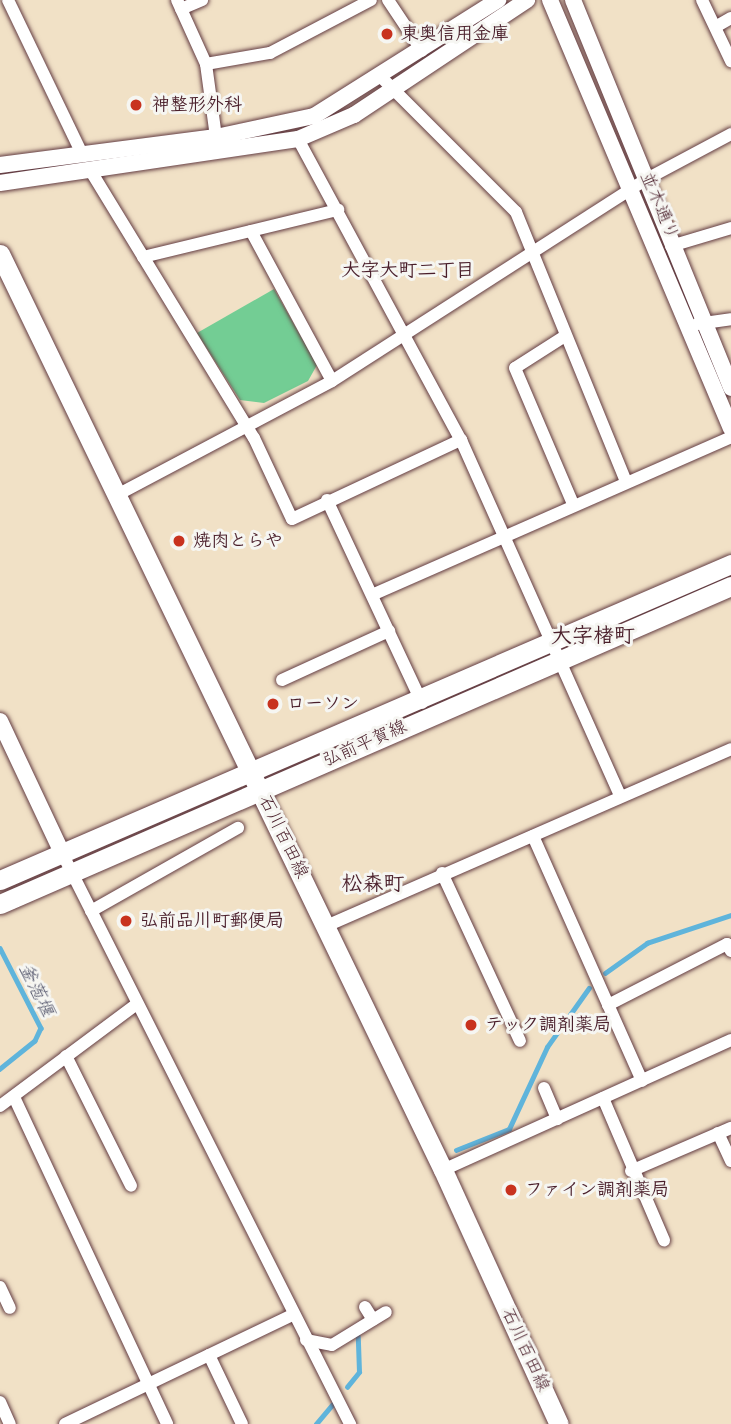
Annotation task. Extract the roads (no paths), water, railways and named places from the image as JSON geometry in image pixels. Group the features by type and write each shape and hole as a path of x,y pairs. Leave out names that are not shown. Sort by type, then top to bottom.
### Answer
{"main road":[{"name":"石川百田線","path":"0,254 443,1170 559,1424"},
{"name":"弘前平賀線","path":"0,904 256,781 424,708 551,643 731,564"},
{"name":"弘前平賀線","path":"424,708 560,662 731,586"},
{"name":"弘前平賀線","path":"0,880 62,853 256,781"}],"street":[{"path":"8,0 83,156"},
{"path":"202,0 179,5 206,64 217,144"},
{"path":"206,64 270,53 371,0"},
{"path":"388,0 422,51"},
{"path":"0,165 298,139 354,115 422,51 498,0"},
{"path":"0,183 92,173 217,144 314,116 387,84 527,0"},
{"name":"並木通り","path":"550,0 631,191 696,324 731,388"},
{"name":"並木通り","path":"573,0 671,246 731,428"},
{"path":"702,0 717,26 731,61"},
{"path":"717,26 731,18"},
{"path":"387,84 516,212 626,481"},
{"path":"117,495 332,381 645,180 731,134"},
{"path":"298,139 407,333 461,440 620,795"},
{"path":"92,173 246,425 292,519 327,500 461,440"},
{"path":"143,257 338,210"},
{"path":"671,246 731,228"},
{"path":"251,231 332,381"},
{"path":"696,324 731,320"},
{"path":"565,336 515,368 573,504"},
{"path":"374,594 573,504 731,437"},
{"path":"327,500 374,594 424,708"},
{"path":"282,680 389,632"},
{"path":"0,721 71,872 292,1315 350,1424"},
{"path":"326,926 620,795 731,749"},
{"path":"91,911 238,828"},
{"path":"533,836 642,1081"},
{"path":"442,873 520,1041"},
{"path":"608,1005 727,944 731,951"},
{"path":"0,1106 138,1004"},
{"path":"443,1170 731,1040"},
{"path":"66,1056 131,1186"},
{"path":"544,1088 557,1119"},
{"path":"14,1097 167,1424"},
{"path":"603,1098 631,1171 664,1240"},
{"path":"631,1171 731,1128"},
{"path":"718,1133 731,1161"},
{"path":"0,1287 10,1308"},
{"path":"365,1307 373,1320"},
{"path":"306,1340 332,1345 386,1312"},
{"path":"66,1424 292,1315"},
{"path":"209,1355 242,1424"},
{"path":"0,1402 10,1424"}],"waterway":[{"path":"605,973 647,943 731,915"},
{"name":"釜萢堰","path":"0,948 41,1028 35,1041 0,1069"},
{"path":"456,1150 509,1129 547,1047 589,988"},
{"path":"347,1387 359,1372 358,1337"},
{"path":"316,1424 332,1405"}],"place":[{"name":"東奥信用金庫","path":"387,34"},
{"name":"神整形外科","path":"136,105"},
{"name":"焼肉とらや","path":"179,541"},
{"name":"ローソン","path":"273,704"},
{"name":"弘前品川町郵便局","path":"126,921"},
{"name":"テック調剤薬局","path":"471,1025"},
{"name":"ファイン調剤薬局","path":"511,1190"}],"district":[{"name":"大字大町二丁目","path":"408,271"},
{"name":"大字楮町","path":"593,636"},
{"name":"松森町","path":"373,884"}]}
